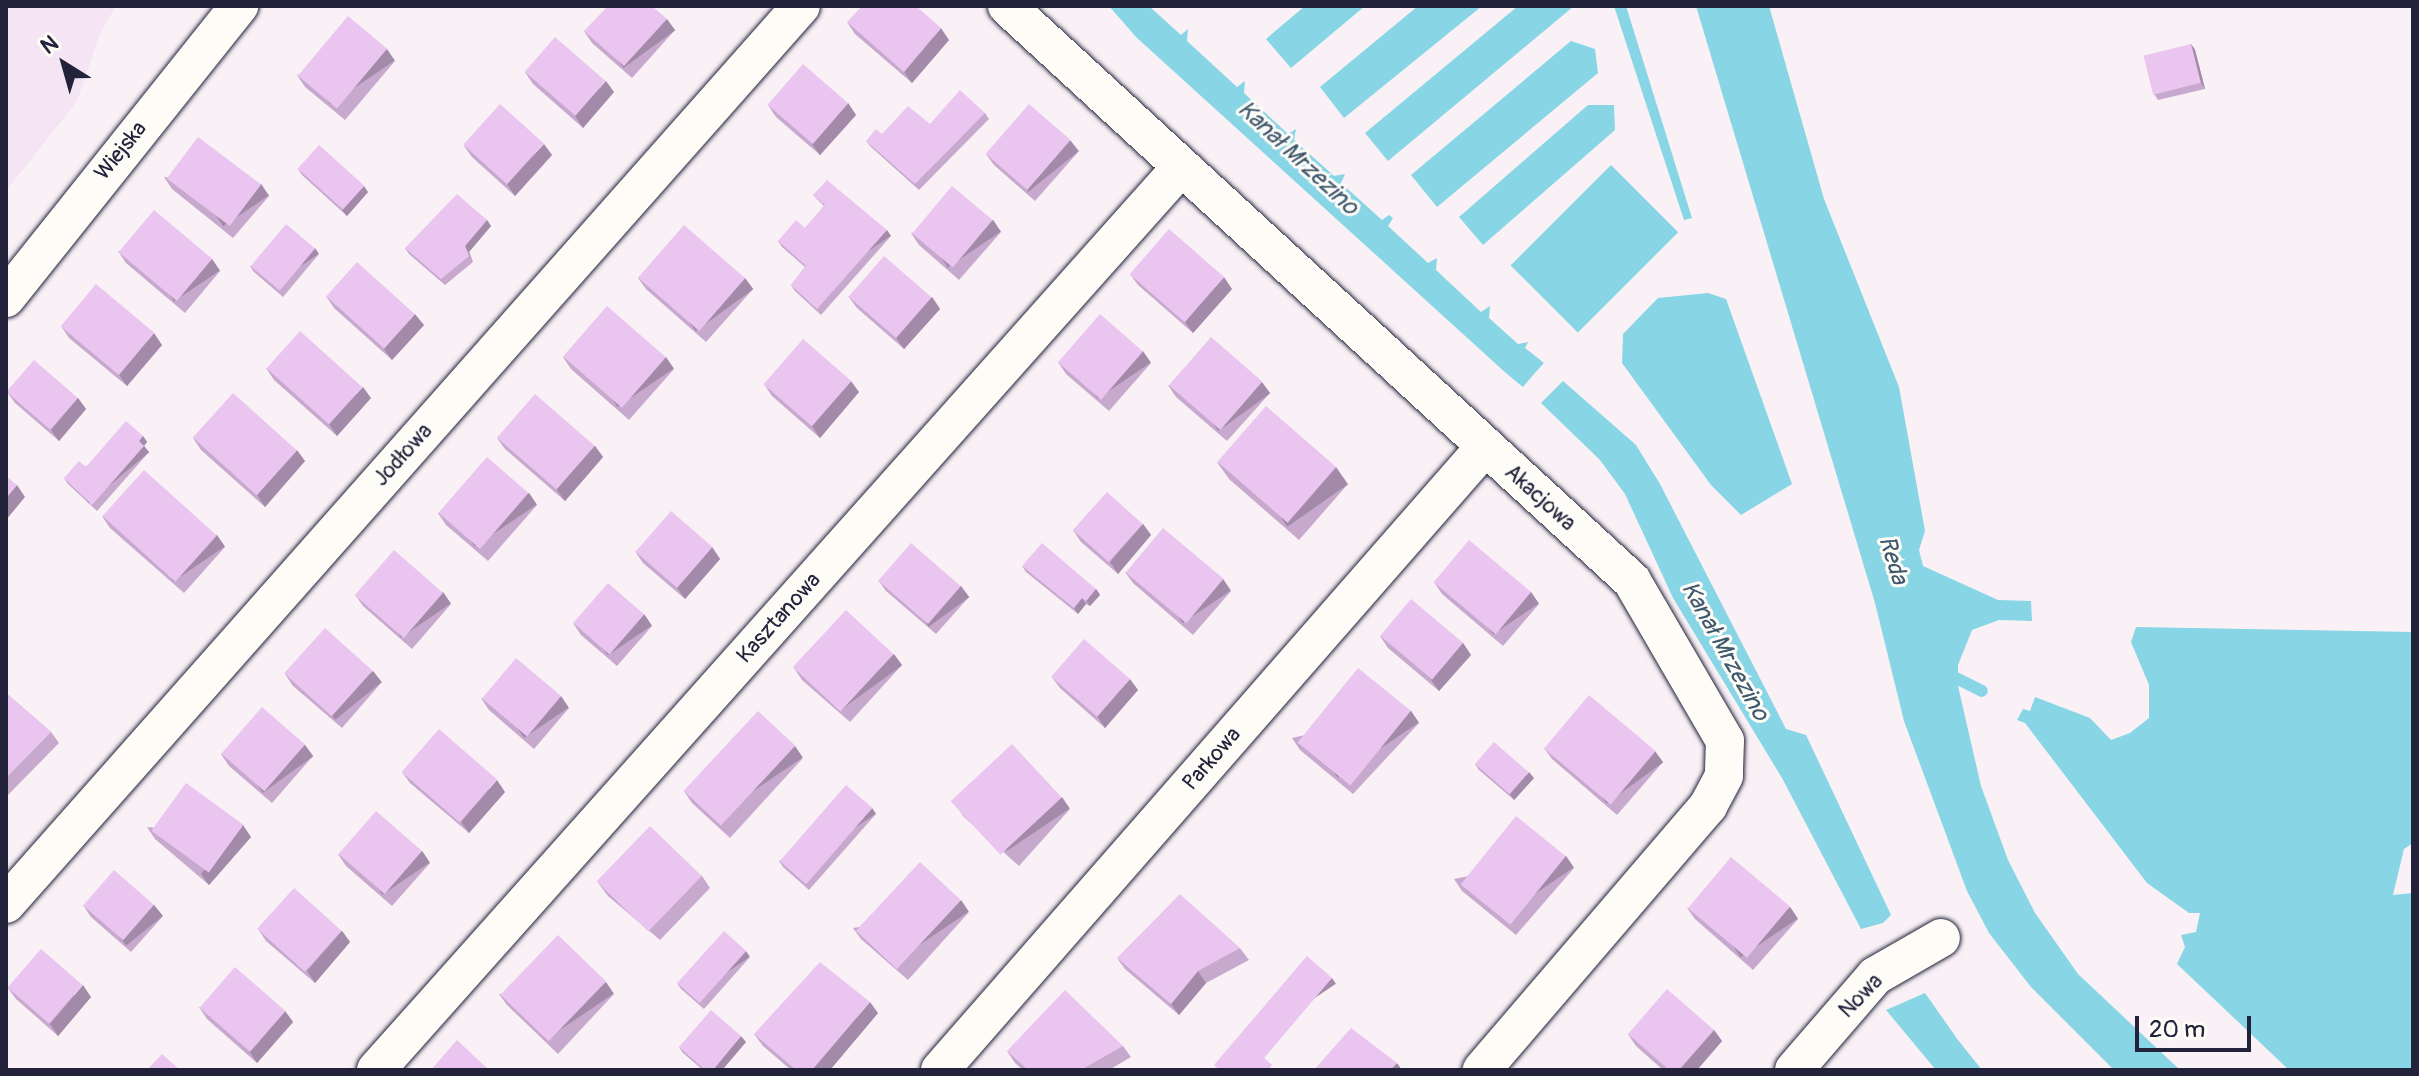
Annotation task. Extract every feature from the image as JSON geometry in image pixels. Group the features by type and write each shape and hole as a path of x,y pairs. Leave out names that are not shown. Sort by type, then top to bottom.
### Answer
{"street":[{"name":"Wiejska","path":"6,298 239,6"},
{"name":"Jodłowa","path":"6,904 801,6"},
{"name":"Akacjowa","path":"1007,6 1632,581 1725,741 1724,776 1708,806 1482,1070"},
{"name":"Kasztanowa","path":"376,1070 1181,167"},
{"name":"Parkowa","path":"940,1070 1484,448"},
{"name":"Nowa","path":"1794,1070 1875,976 1941,938"}],"shaded area":[{"path":"6,6 116,6 100,33 77,101 6,191"}],"water":[{"name":"Kanał Mrzezino","path":"1109,6 1149,6 1181,35 1188,29 1187,41 1237,87 1245,81 1244,93 1288,134 1296,129 1294,140 1334,176 1345,174 1341,183 1382,220 1389,215 1393,218 1388,226 1428,263 1437,258 1436,270 1481,312 1490,306 1489,318 1518,344 1528,342 1525,348 1544,363 1523,387 1507,374 1136,37"},
{"path":"1305,6 1365,6 1291,68 1266,39"},
{"path":"1418,6 1482,6 1344,118 1320,87"},
{"path":"1518,6 1574,6 1388,161 1365,133"},
{"path":"1614,6 1626,6 1692,218 1684,220"},
{"name":"Reda","path":"1696,6 1769,6 1824,199 1899,387 1925,531 1919,550 1923,566 1998,600 2031,601 2032,621 1999,620 1972,630 1958,665 1958,686 1981,786 2008,860 2035,913 2078,974 2180,1070 2114,1070 2031,987 1989,933 1967,891 1904,721 1875,603"},
{"path":"1571,41 1595,49 1598,73 1437,207 1411,175"},
{"path":"1588,105 1614,105 1615,130 1483,245 1459,217"},
{"path":"1611,165 1678,232 1578,333 1511,265"},
{"path":"1708,293 1726,299 1792,484 1741,515 1711,485 1622,363 1623,334 1658,298"},
{"name":"Kanał Mrzezino","path":"1563,381 1636,445 1660,484 1786,729 1806,735 1891,915 1883,923 1861,929 1782,778 1673,598 1625,494 1600,460 1541,403"},
{"path":"2136,627 2413,632 2413,843 2404,849 2393,895 2413,893 2413,1070 2289,1070 2177,964 2185,947 2181,935 2196,932 2200,913 2189,913 2147,883 2025,723 2017,720 2023,709 2030,711 2035,697 2090,718 2111,740 2130,733 2149,718 2149,685 2131,642"},
{"path":"1925,993 1982,1070 1936,1070 1886,1010"}],"building":[{"path":"608,6 652,6 667,19 624,66 584,31"},
{"path":"862,6 916,6 941,28 904,72 847,22"},
{"path":"348,16 387,49 337,109 298,76"},
{"path":"555,37 606,81 575,116 525,72"},
{"path":"2191,44 2201,83 2153,95 2143,56"},
{"path":"803,64 848,103 813,144 768,105"},
{"path":"960,90 985,113 915,184 866,141 876,129 882,134 908,106 930,124"},
{"path":"500,104 544,143 507,184 463,145"},
{"path":"1029,104 1071,140 1027,190 986,154"},
{"path":"198,137 261,185 230,226 167,179"},
{"path":"319,145 364,186 343,210 298,169"},
{"path":"827,180 887,230 817,309 791,285 806,266 778,241 796,220 805,228 825,205 813,195"},
{"path":"952,186 993,220 953,268 912,233"},
{"path":"457,194 487,220 465,246 469,256 441,279 405,248"},
{"path":"154,210 212,259 177,301 119,252"},
{"path":"286,224 315,248 280,291 251,266"},
{"path":"684,225 745,278 699,331 638,278"},
{"path":"1169,229 1224,277 1185,322 1130,274"},
{"path":"884,256 932,297 896,338 849,297"},
{"path":"357,262 415,314 384,348 326,296"},
{"path":"96,284 154,333 119,375 61,326"},
{"path":"607,306 666,357 622,408 563,357"},
{"path":"1100,314 1143,351 1101,400 1058,362"},
{"path":"300,331 362,387 329,424 267,368"},
{"path":"1211,337 1262,382 1220,430 1169,385"},
{"path":"803,339 851,381 812,426 764,384"},
{"path":"34,360 78,398 50,430 6,392"},
{"path":"233,393 297,451 257,495 193,438"},
{"path":"535,394 595,446 557,490 497,438"},
{"path":"1266,406 1336,467 1288,523 1217,462"},
{"path":"126,421 143,436 139,441 144,446 92,505 64,478 79,461 86,467"},
{"path":"487,457 529,493 480,549 438,513"},
{"path":"144,470 217,536 175,582 103,516"},
{"path":"6,476 17,485 6,498"},
{"path":"1107,492 1143,524 1109,562 1073,530"},
{"path":"671,511 713,547 677,588 636,552"},
{"path":"1163,528 1224,579 1186,623 1126,572"},
{"path":"1469,540 1531,592 1496,634 1434,582"},
{"path":"911,543 961,586 928,624 878,581"},
{"path":"1042,543 1096,589 1086,601 1082,598 1074,608 1022,566"},
{"path":"394,550 443,593 404,638 355,595"},
{"path":"608,583 644,614 609,654 573,623"},
{"path":"1411,599 1463,643 1432,679 1380,636"},
{"path":"846,610 894,654 840,711 793,667"},
{"path":"325,628 373,671 332,716 284,673"},
{"path":"1084,639 1130,679 1097,717 1051,677"},
{"path":"516,658 561,696 527,737 482,699"},
{"path":"1358,668 1411,711 1350,785 1298,743"},
{"path":"6,693 51,732 6,778"},
{"path":"1589,695 1656,751 1611,805 1544,749"},
{"path":"262,707 305,744 264,791 221,754"},
{"path":"758,711 795,746 721,825 684,791"},
{"path":"439,729 497,780 460,823 402,772"},
{"path":"1494,742 1529,772 1510,794 1475,764"},
{"path":"1012,744 1062,797 1000,855 951,801"},
{"path":"186,783 243,825 209,872 151,831"},
{"path":"846,785 872,808 806,884 780,861"},
{"path":"376,811 422,851 385,894 339,854"},
{"path":"1516,816 1566,856 1510,925 1461,884"},
{"path":"650,826 702,876 648,931 597,881"},
{"path":"1731,857 1790,906 1747,958 1688,908"},
{"path":"920,862 961,900 897,969 856,931"},
{"path":"114,870 154,905 123,940 83,905"},
{"path":"294,888 342,931 305,972 257,929"},
{"path":"1180,894 1240,948 1198,971 1171,1004 1117,958"},
{"path":"724,931 746,951 699,1003 677,983"},
{"path":"558,935 606,982 549,1041 500,995"},
{"path":"41,949 83,985 49,1024 8,987"},
{"path":"1307,956 1332,978 1264,1058 1272,1065 1268,1070 1220,1070 1214,1065"},
{"path":"820,962 870,1002 812,1070 796,1070 754,1034"},
{"path":"235,967 286,1011 250,1052 200,1008"},
{"path":"1667,989 1714,1030 1679,1070 1669,1070 1628,1034"},
{"path":"1065,990 1123,1046 1081,1070 1028,1070 1007,1051"},
{"path":"711,1010 741,1036 713,1070 705,1070 679,1047"},
{"path":"1351,1028 1397,1063 1390,1070 1314,1070"},
{"path":"457,1040 489,1070 431,1070"},
{"path":"162,1054 180,1070 147,1070"}],"waterway":[{"path":"1946,673 1982,691"}]}
